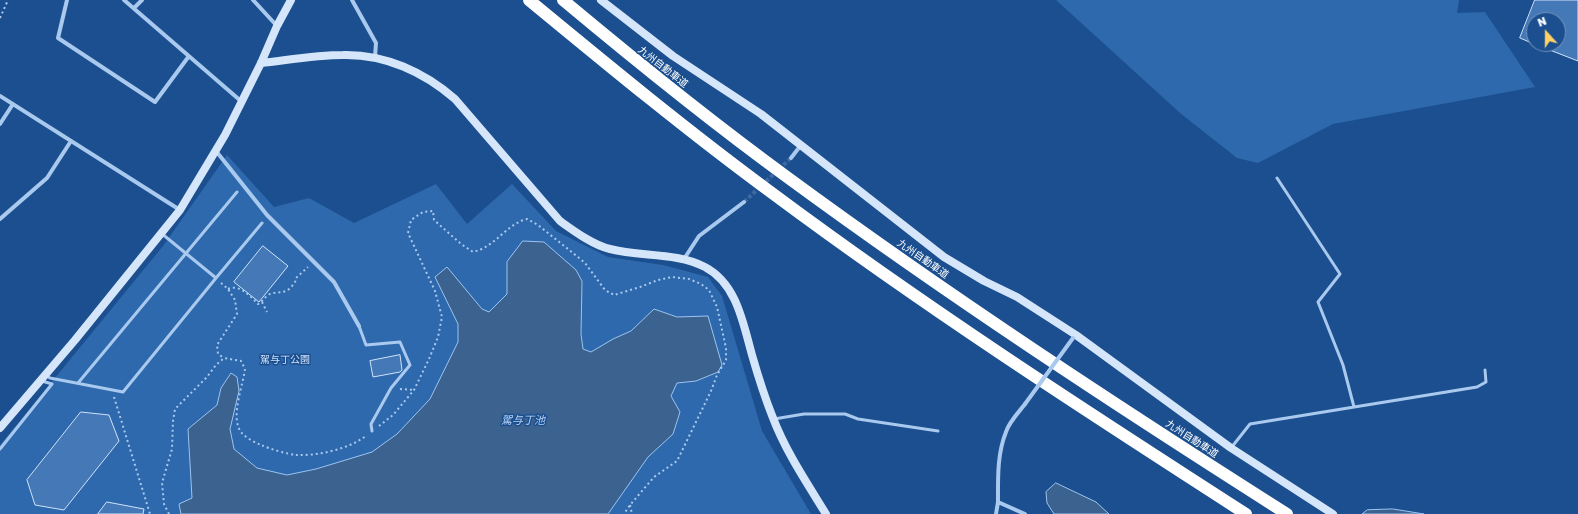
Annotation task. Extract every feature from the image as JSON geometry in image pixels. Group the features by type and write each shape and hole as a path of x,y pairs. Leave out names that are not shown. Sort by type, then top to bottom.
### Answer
{"highway":[{"path":"529,0 640,91 778,198 912,293 1019,366 1246,514"},
{"name":"九州自動車道","path":"563,0 654,76 780,172 925,276 1032,349 1286,514"}],"street":[{"path":"67,0 58,38 156,102 189,56"},
{"path":"124,0 242,102"},
{"path":"134,8 142,0"},
{"path":"252,0 277,26"},
{"path":"0,428 43,378 180,210 216,151 242,102 277,26 291,0"},
{"path":"352,0 376,43 375,58"},
{"path":"601,0 672,56 761,114 944,257 984,281 1017,297 1231,448 1333,514"},
{"path":"261,63 344,55 375,58 413,69 441,86 469,114 560,221 579,234 608,249 684,259 706,267 730,290 739,307 758,376 773,419 785,444 826,514"},
{"path":"0,96 180,210"},
{"path":"0,124 13,104"},
{"path":"0,219 47,178 71,141"},
{"path":"791,158 801,144"},
{"path":"216,151 267,215 334,282 359,326"},
{"path":"684,259 699,236 744,202"},
{"path":"996,514 998,502 1000,453 1006,431 1075,337"},
{"path":"998,502 1025,514"}],"lane":[{"path":"1277,178 1340,274 1318,302 1343,365 1354,407"},
{"path":"78,383 237,192"},
{"path":"43,378 50,378 123,392 262,223"},
{"path":"161,233 216,278"},
{"path":"359,326 366,345 400,342 410,365 391,388 371,424 372,431"},
{"path":"1231,448 1250,424 1477,387 1486,382 1485,370"},
{"path":"0,449 52,384 43,378"},
{"path":"773,419 804,414 845,414 858,419 938,431"}],"path":[{"path":"0,18 8,0"},
{"path":"314,262 296,278 296,282 289,290 267,296 258,304 239,288 234,287 228,289 235,300 237,314 217,345 218,354 224,358 241,361 245,369 236,418 240,432 250,440 268,448 296,455 315,454 344,448 362,439 393,415 414,390 438,337 442,316 434,291 408,233 411,220 423,212 433,211 434,220 461,244 473,252 483,249 518,221 527,219 538,225 573,252 585,263 605,290 614,295 658,280 672,277 689,279 701,284 708,290 717,307 726,348 726,360 677,461 654,477 624,514"},
{"path":"262,302 267,312"},
{"path":"169,514 164,504 162,483 172,449 173,422 176,409 224,358"},
{"path":"391,388 414,390"},
{"path":"111,390 150,514"},
{"path":"630,505 632,514"}],"green space":[{"path":"1056,0 1459,0 1457,13 1485,12 1535,87 1333,124 1258,163 1237,158 1180,113"},
{"name":"駕与丁公園","path":"227,155 274,207 309,198 354,223 436,184 467,224 512,184 556,231 608,257 663,265 708,277 722,296 762,431 811,514 0,514 0,445 163,246"}],"water":[{"name":"駕与丁池","path":"523,241 544,242 576,270 582,281 581,334 583,349 591,352 613,339 631,331 654,309 677,317 708,316 722,365 718,372 696,381 677,383 671,396 680,412 673,434 648,457 608,514 181,514 179,504 192,498 188,429 217,405 221,388 231,373 237,377 239,391 230,429 234,449 257,468 287,475 316,469 372,452 397,434 430,399 458,342 458,324 435,277 447,267 482,309 489,312 507,294 507,262"},
{"path":"1056,483 1096,502 1109,514 1054,514 1047,503 1046,492"},
{"path":"1393,509 1424,514 1362,514 1367,510"}],"building":[{"path":"1535,0 1578,0 1578,61 1555,52 1566,52 1566,12 1530,12"},
{"path":"1526,23 1526,41 1520,38"},
{"path":"263,246 288,266 259,302 234,282"},
{"path":"400,355 402,370 400,372 373,377 370,361"},
{"path":"81,412 109,415 119,441 64,510 35,505 27,480"},
{"path":"107,502 144,509 143,514 98,514"}],"tunnel":[{"path":"744,202 791,158"}]}
